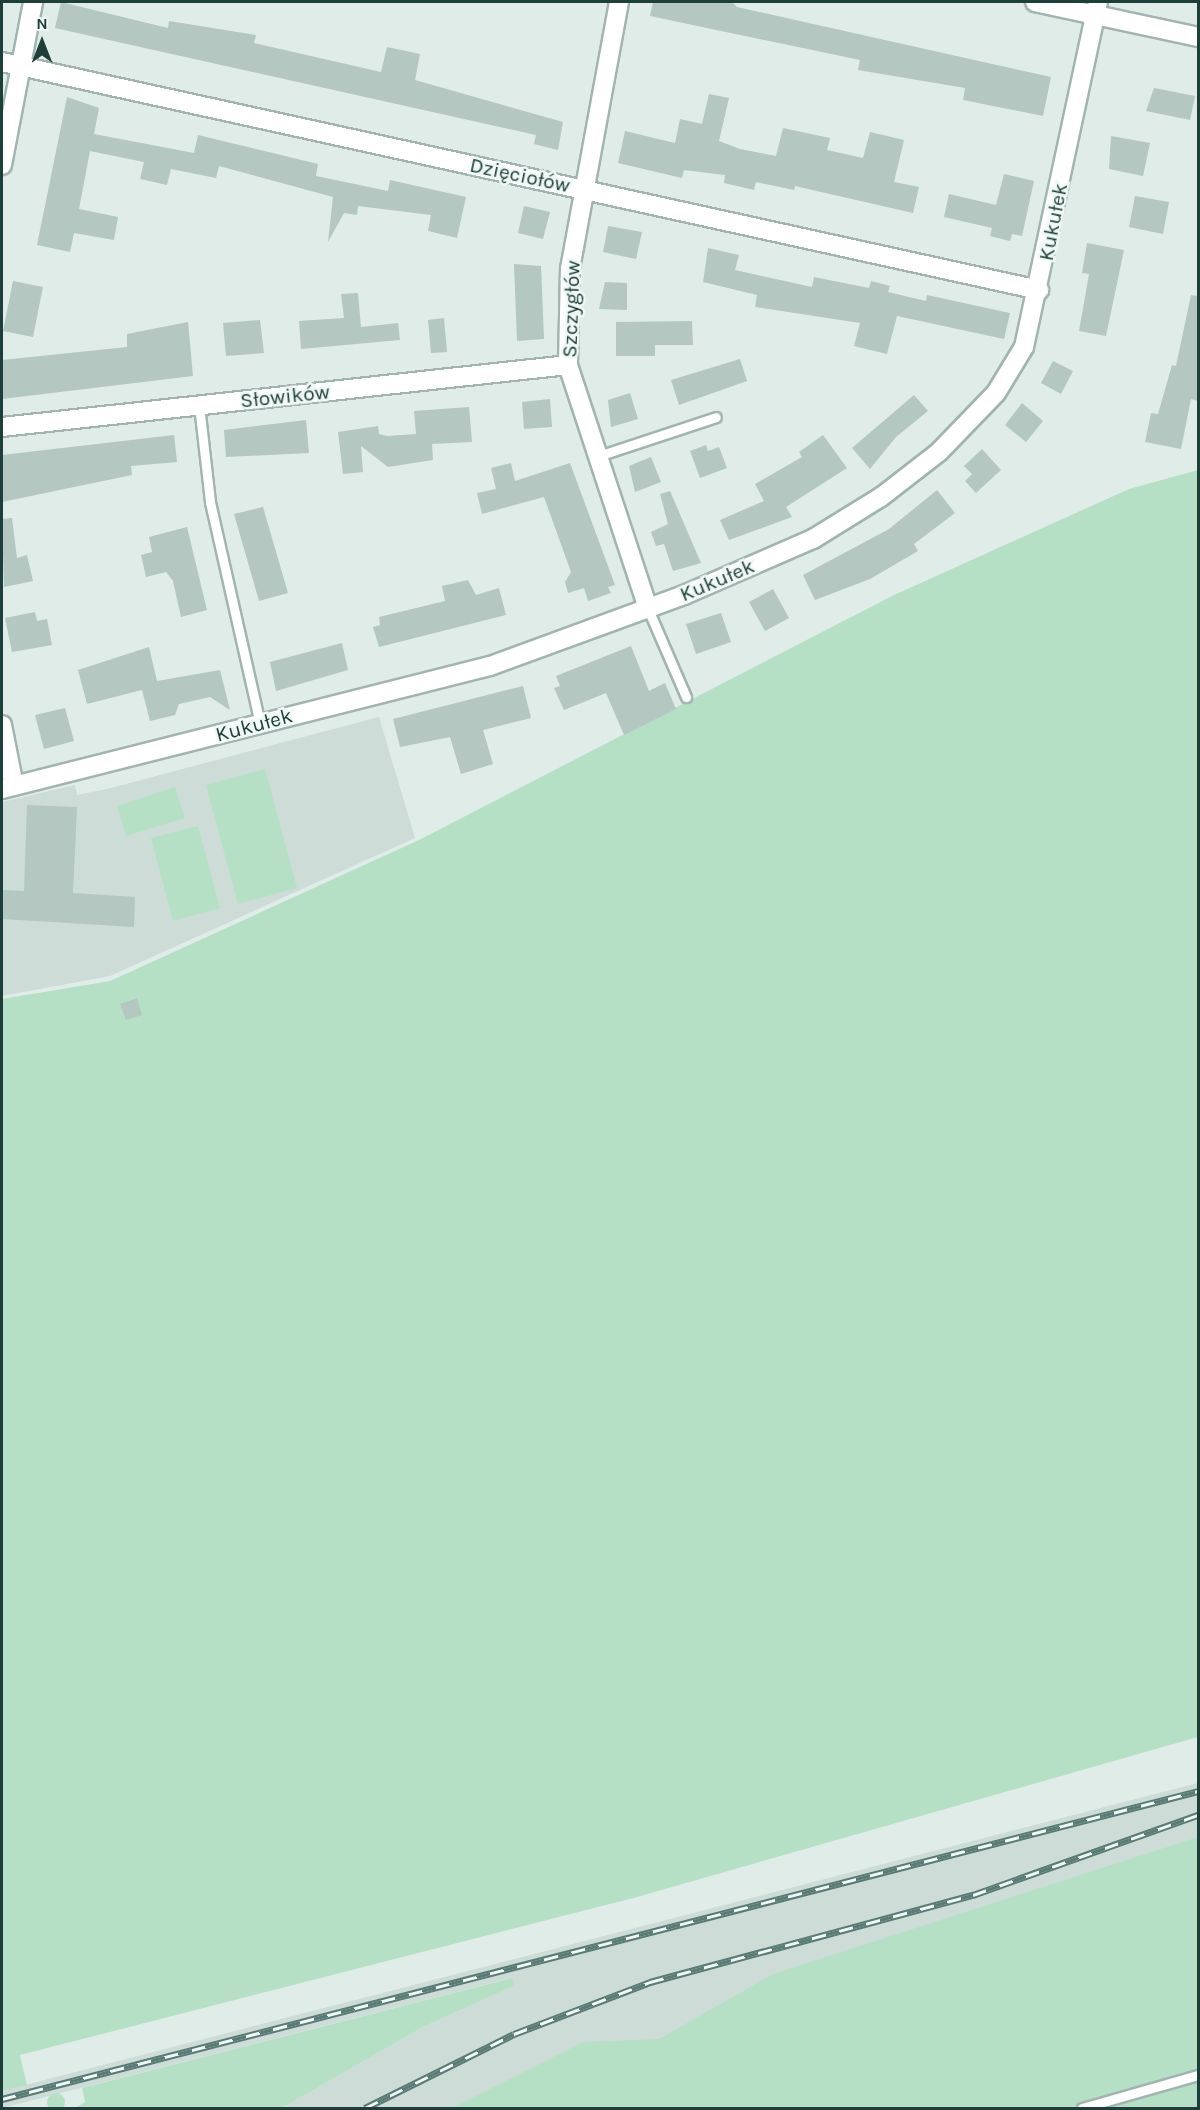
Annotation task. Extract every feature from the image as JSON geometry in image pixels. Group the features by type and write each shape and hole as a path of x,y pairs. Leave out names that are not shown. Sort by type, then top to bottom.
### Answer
{"street":[{"path":"2,165 33,2"},
{"name":"Szczygłów","path":"619,2 582,188 570,268 568,365 648,609"},
{"path":"1035,2 1096,8 1198,37"},
{"name":"Kukułek","path":"8,788 490,666 648,609 813,538 939,452 996,393 1024,347 1039,290 1096,8"},
{"name":"Dzięciołów","path":"2,62 1039,290"},
{"name":"Słowików","path":"2,427 568,365"},
{"path":"2,725 8,788"}],"lane":[{"path":"199,405 210,502 260,723"},
{"path":"598,456 716,417"},
{"path":"648,609 686,697"},
{"path":"1082,2109 1198,2075"}],"shaded area":[{"path":"379,717 415,838 110,976 2,996 2,802 75,785 77,795 107,789"},
{"path":"1198,1783 1198,2108 282,2108 423,2027 514,1986 511,1978 2,2108 2,2091"}],"green space":[{"path":"1198,470 1198,1737 637,1897 20,2055 27,2085 2,2091 2,999 110,981 419,840 892,596 1129,489"},
{"path":"265,769 297,888 238,904 206,785"},
{"path":"175,787 185,818 126,836 117,806"},
{"path":"198,826 220,908 173,921 151,838"},
{"path":"1198,1837 1198,2108 452,2108 583,2042 659,2039 773,1974"},
{"path":"512,1978 514,1986 423,2027 282,2108 75,2108 85,2102 82,2088"},
{"path":"56,2093 62,2096 65,2102 62,2108 56,2111 50,2108 47,2102 50,2096"}],"building":[{"path":"61,2 168,28 169,21 256,35 254,43 381,72 387,47 420,54 415,80 563,122 558,150 534,144 536,135 55,28"},
{"path":"653,2 732,2 737,7 1051,77 1043,116 963,100 965,88 858,70 860,60 650,16"},
{"path":"1154,88 1195,96 1190,120 1146,111"},
{"path":"709,94 729,98 719,141 740,149 776,156 783,128 830,138 827,150 863,158 870,132 904,140 894,182 919,187 913,213 795,186 794,190 756,182 754,190 724,183 725,175 684,170 682,178 618,163 625,131 675,143 680,119 702,124"},
{"path":"67,97 99,108 94,134 194,153 198,135 318,164 316,176 388,191 390,180 466,197 457,238 428,231 431,215 358,206 357,215 344,213 328,242 333,197 219,166 216,178 171,169 167,185 140,179 144,162 90,151 79,209 118,217 114,240 74,233 70,252 37,245"},
{"path":"1111,136 1150,143 1143,176 1109,169"},
{"path":"1004,174 1034,181 1022,236 1012,234 1010,241 990,236 992,228 944,217 949,194 996,205"},
{"path":"1135,196 1169,202 1163,234 1129,227"},
{"path":"524,206 550,212 543,239 518,233"},
{"path":"608,226 642,232 636,259 603,252"},
{"path":"1087,243 1124,250 1106,336 1079,331 1089,274 1082,273"},
{"path":"708,248 739,255 735,270 812,287 814,277 869,288 871,281 890,286 888,292 926,301 927,295 1010,313 1004,339 897,316 887,354 854,346 860,323 755,307 757,295 703,282"},
{"path":"514,264 541,266 544,339 517,341"},
{"path":"13,281 43,287 33,337 3,331"},
{"path":"605,282 627,283 627,310 599,309"},
{"path":"358,293 361,327 398,323 400,340 301,349 299,321 344,318 341,294"},
{"path":"1191,295 1198,296 1198,401 1191,399 1181,449 1145,442 1151,413 1158,414 1172,365 1176,366"},
{"path":"444,318 447,352 431,353 428,320"},
{"path":"260,320 264,353 226,356 223,323"},
{"path":"692,321 693,345 655,345 655,356 616,356 616,322"},
{"path":"188,322 193,376 2,399 2,360 127,347 127,334"},
{"path":"740,359 747,381 679,405 671,380"},
{"path":"1053,361 1073,371 1061,394 1041,383"},
{"path":"630,393 638,419 611,427 608,400"},
{"path":"914,395 928,411 896,437 870,469 852,448"},
{"path":"550,399 552,427 524,429 522,402"},
{"path":"1022,403 1043,421 1026,442 1005,425"},
{"path":"469,407 472,442 432,444 433,460 388,467 361,446 363,472 343,474 338,432 378,426 379,434 387,436 416,434 414,411"},
{"path":"306,420 309,453 226,457 224,430"},
{"path":"174,435 177,462 131,466 132,475 2,502 2,455"},
{"path":"823,435 847,468 786,507 792,517 729,540 720,520 764,501 755,484 802,457 799,452"},
{"path":"706,445 708,451 719,447 727,468 700,478 690,451"},
{"path":"982,449 1001,470 976,493 965,481 972,474 964,466"},
{"path":"651,457 661,482 635,492 629,466"},
{"path":"511,463 515,481 570,463 615,585 608,587 611,593 588,601 584,588 568,593 565,582 571,572 544,497 482,514 477,493 496,489 491,468"},
{"path":"937,490 955,513 914,544 918,551 870,579 815,600 803,575 889,529"},
{"path":"670,491 701,563 673,571 664,544 656,546 651,532 668,524 660,494"},
{"path":"263,507 288,593 259,601 234,514"},
{"path":"12,518 17,558 27,555 33,581 4,587 2,519"},
{"path":"187,527 207,610 181,617 173,581 166,572 146,577 141,555 152,552 149,537"},
{"path":"468,580 476,595 499,588 506,615 379,647 373,627 380,625 379,617 445,601 442,586"},
{"path":"773,589 789,618 765,631 749,602"},
{"path":"35,612 37,621 47,619 52,645 12,652 5,618"},
{"path":"721,613 731,642 696,654 686,624"},
{"path":"342,643 348,670 276,691 270,662"},
{"path":"631,646 649,691 665,683 676,709 624,735 606,693 564,710 554,688 560,686 556,676"},
{"path":"149,647 157,681 220,670 230,710 210,697 179,704 175,715 150,721 142,690 87,704 78,670"},
{"path":"523,686 531,718 483,730 493,764 461,774 450,737 400,747 393,719"},
{"path":"65,708 74,741 44,749 35,715"},
{"path":"27,805 77,807 73,893 135,897 134,927 2,919 2,890 24,891"},
{"path":"137,998 142,1015 126,1020 120,1004"}],"railway":[{"path":"2,2099 1198,1791"},
{"path":"365,2108 514,2034 650,1982 973,1895 1198,1815"}]}
